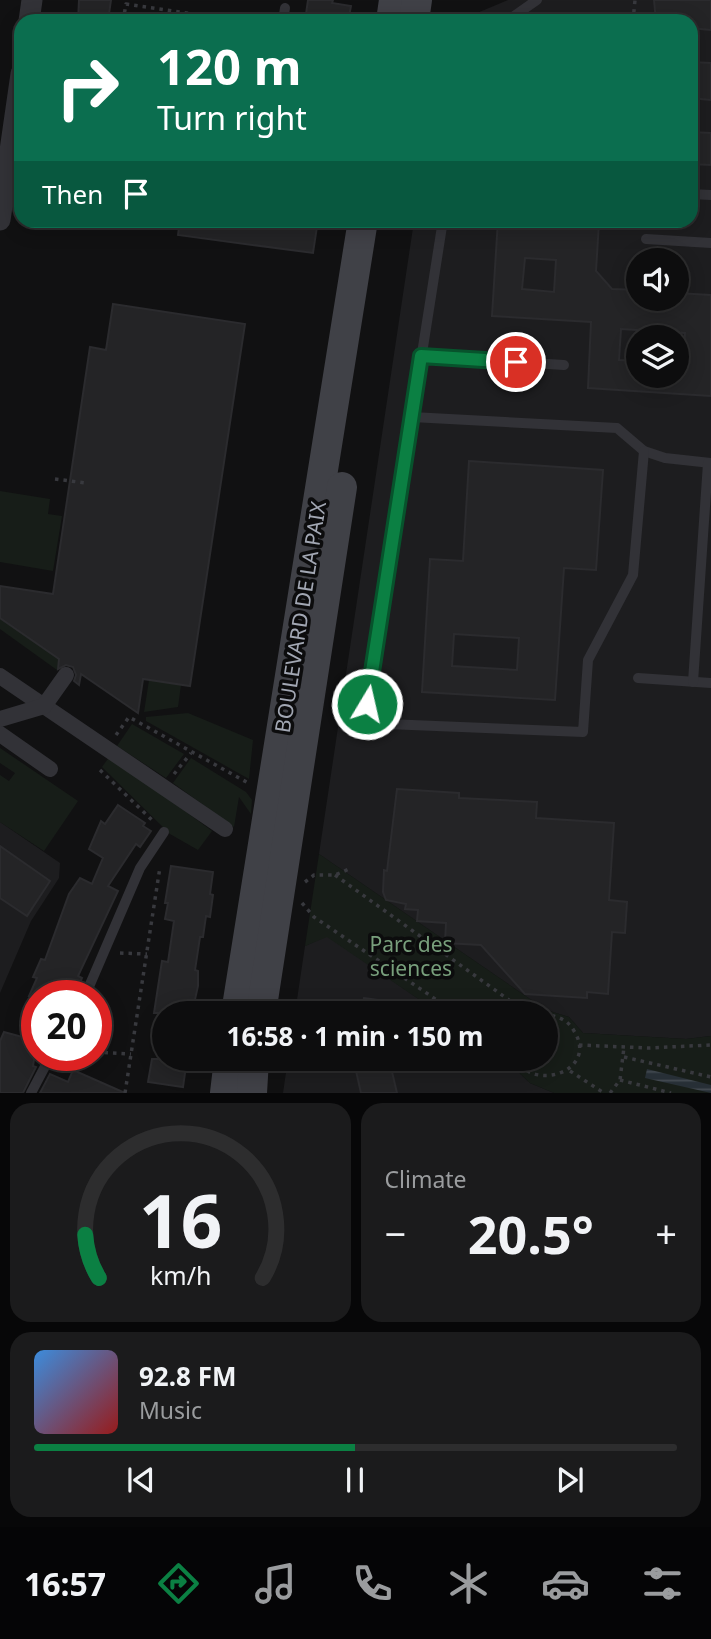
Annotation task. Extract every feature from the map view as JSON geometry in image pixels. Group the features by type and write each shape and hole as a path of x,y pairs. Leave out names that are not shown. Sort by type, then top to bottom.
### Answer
{"main road":[{"name":"BOULEVARD DE LA PAIX","path":"238,1001 362,228"},
{"name":"BOULEVARD DE LA PAIX","path":"263,1001 382,228"},
{"path":"225,1093 228,1071"},
{"path":"252,1093 253,1071"}],"street":[{"path":"0,220 13,96"},
{"path":"0,719 44,706 66,675"},
{"path":"0,677 225,829"},
{"path":"0,734 50,769"}],"lane":[{"path":"517,14 537,0"},
{"path":"284,14 285,8"},
{"path":"442,228 367,704 387,724 583,732 588,660 634,575 644,451"},
{"path":"646,239 711,243"},
{"path":"421,356 564,365"},
{"path":"412,417 617,428 644,451 665,458 710,463 693,682"},
{"path":"638,678 711,683"},
{"path":"92,980 140,868 164,832"},
{"path":"31,1093 43,1071"}],"path":[{"path":"127,2 198,14"},
{"path":"55,479 86,483"},
{"path":"108,748 129,717 258,788"},
{"path":"178,768 191,752"},
{"path":"100,770 164,832 125,1093"},
{"path":"303,885 314,875 335,875 349,869"},
{"path":"335,875 510,1001"},
{"path":"301,893 308,913 438,1001"},
{"path":"104,953 147,954"},
{"path":"522,1071 538,1080 556,1080 570,1071 577,1061 579,1045 576,1034 566,1021 558,1019"},
{"path":"579,1045 711,1045"},
{"path":"610,1093 620,1080 624,1047"},
{"path":"112,1053 131,1054"},
{"path":"624,1056 711,1077"},
{"path":"570,1071 604,1093"},
{"path":"620,1080 671,1093"}],"shaded area":[{"path":"508,0 711,0 711,1036 686,1039 583,1033 569,1017 558,1014 558,1001 533,1001 319,854 413,228 698,228 698,14 475,14"},
{"path":"0,822 60,863 59,878 31,921 0,993"},
{"path":"327,936 422,1001 297,1001 305,946"},
{"path":"647,1069 711,1085 711,1093 645,1078"},
{"path":"286,1071 518,1071 530,1083 554,1093 283,1093"}],"green space":[{"path":"0,491 50,499 48,514 62,516 53,571 0,562"},
{"path":"0,618 59,659 57,670 0,629"},
{"path":"149,680 181,685 178,707 144,712"},
{"path":"188,713 253,740 249,779 146,721 146,717"},
{"path":"132,724 184,754 166,778 117,746"},
{"path":"0,748 78,801 44,851 0,822 0,775 9,781 15,773 0,763"},
{"path":"110,756 212,831 198,850 170,834 102,767"},
{"path":"191,758 246,792 252,800 251,814 239,797 234,827 173,783"},
{"name":"Parc des sciences","path":"319,854 533,1001 421,1001 327,937 305,946"},
{"name":"Parc des sciences","path":"558,1014 569,1017 583,1033 686,1039 711,1036 711,1093 554,1093 530,1083 518,1071 558,1071"}],"building":[{"path":"79,0 111,0 109,14 78,14"},
{"path":"308,0 333,0 332,3 351,6 349,14 306,14"},
{"path":"654,0 711,0 711,30 698,29 698,14 655,14"},
{"path":"698,62 711,63 711,100 698,99"},
{"path":"698,132 711,133 711,165 698,164"},
{"path":"179,228 317,228 313,253 178,235"},
{"path":"498,228 599,228 596,271 612,289 626,290 626,311 689,311 689,294 711,295 711,396 588,388 591,322 492,316","holes":["525,258 556,260 554,292 522,289"]},
{"path":"113,304 245,324 190,686 143,679 138,713 81,674 79,685 74,681 76,675 73,667 66,665 58,669 59,659 0,618 0,586 53,594 90,347 106,350"},
{"path":"469,461 603,470 596,570 564,568 555,700 422,692 430,559 463,561","holes":["454,634 519,638 517,670 452,666"]},
{"path":"397,789 459,793 459,798 537,802 536,818 614,823 609,900 627,902 625,933 612,932 608,994 587,992 587,998 525,994 481,945 445,943 446,923 417,921 418,910 405,909 406,904 386,900 383,892 384,870 387,871"},
{"path":"118,805 145,823 143,826 151,831 140,847 136,844 108,886 118,891 78,976 81,980 36,980 33,977 41,959 45,960 69,894 80,878 92,884 103,858 89,849 101,821 105,824"},
{"path":"0,846 50,881 27,916 0,898"},
{"path":"171,866 213,872 210,917 206,916 203,937 200,937 195,970 198,971 198,986 195,1001 156,1001 162,961 168,962 174,921 165,919 168,903 165,903"},
{"path":"364,998 386,1001 363,1001"},
{"path":"4,1032 21,1037 21,1071 34,1071 23,1093 0,1093 0,1041"},
{"path":"152,1059 152,1071 185,1071 183,1087 148,1082"},
{"path":"73,1071 75,1071 125,1093 40,1093 50,1074 68,1082"},
{"path":"356,1071 392,1071 397,1093 361,1093"}],"route":[{"path":"367,704 421,356 516,362"}]}
